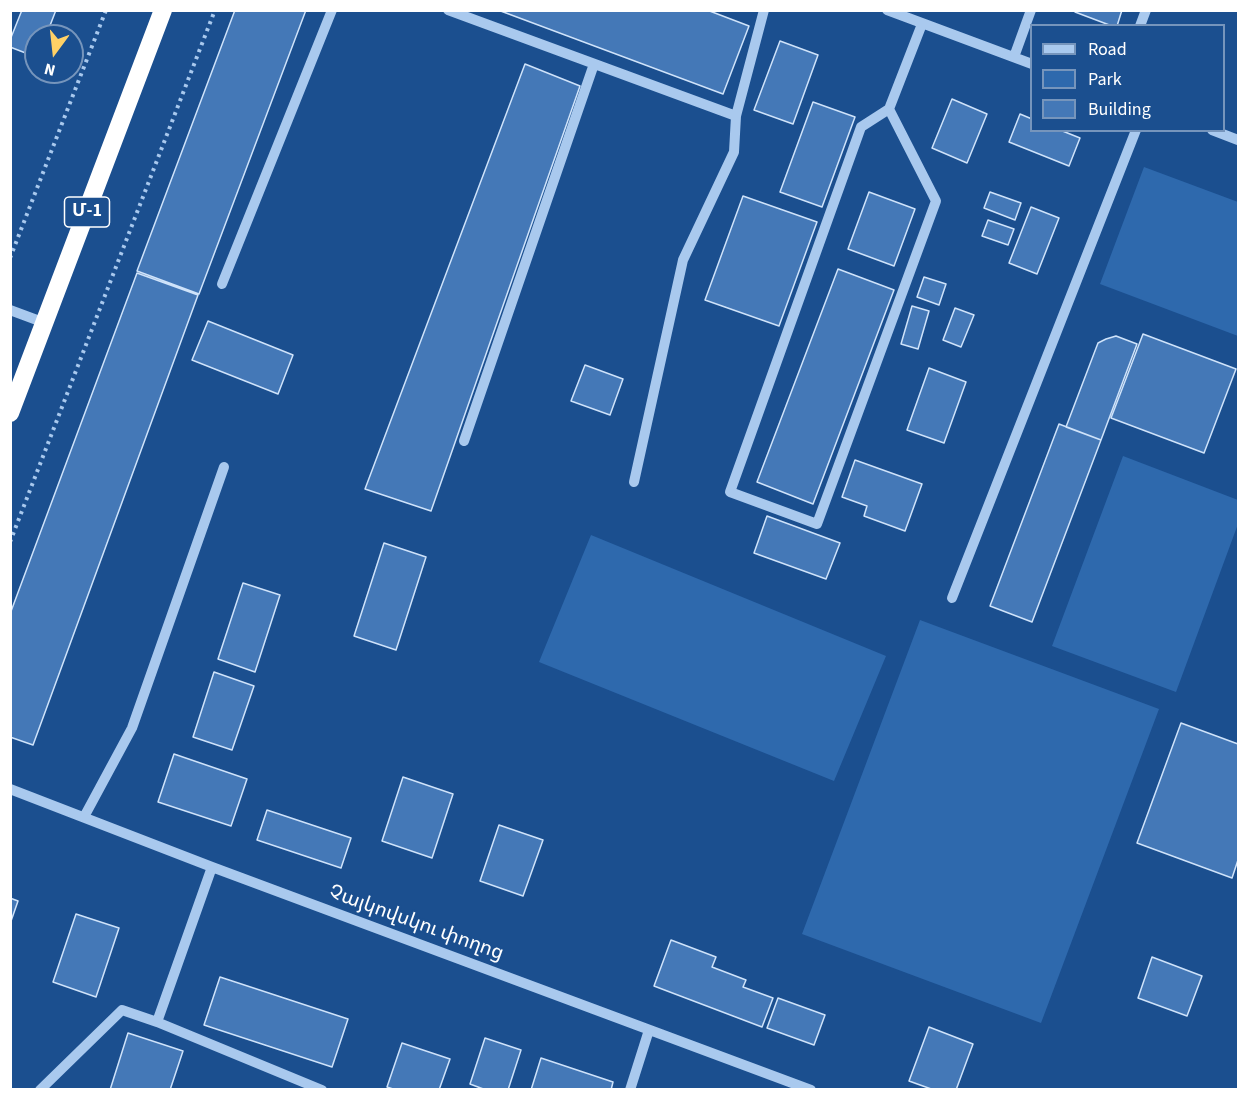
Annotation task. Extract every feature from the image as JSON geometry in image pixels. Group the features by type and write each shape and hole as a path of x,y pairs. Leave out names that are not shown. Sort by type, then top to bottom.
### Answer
{"highway":[{"name":"Մ-1","path":"10,413 163,10"}],"street":[{"path":"222,284 332,10"},
{"path":"448,10 736,116"},
{"path":"634,482 683,260 734,152 736,116 764,10"},
{"path":"887,10 903,13 922,24 1030,63"},
{"path":"1014,57 1031,10"},
{"path":"889,109 936,201 817,524 730,492 861,127 889,109 922,24"},
{"path":"464,441 594,64"},
{"path":"952,598 1135,132"},
{"path":"1217,132 1239,140"},
{"path":"10,310 45,322"},
{"path":"84,817 132,728 224,467"},
{"name":"Չայկովսկու փողոց","path":"10,789 212,867 811,1089"},
{"path":"157,1022 212,867"},
{"path":"40,1089 122,1010 322,1089"},
{"path":"630,1089 649,1030"}],"path":[{"path":"10,258 106,10"},
{"path":"10,542 215,10"}],"green space":[{"path":"1144,167 1238,202 1238,336 1100,284"},
{"path":"1123,456 1238,500 1238,524 1176,692 1052,646"},
{"path":"591,535 886,656 834,781 539,662"},
{"path":"920,620 1159,709 1041,1023 802,934"}],"building":[{"path":"22,10 56,10 51,24 24,24 24,52 10,47 10,40"},
{"path":"235,10 306,10 199,294 137,271"},
{"path":"498,10 707,10 749,26 723,94"},
{"path":"1076,10 1122,10 1118,24 1107,24 1075,12"},
{"path":"780,41 818,55 793,124 754,110"},
{"path":"525,64 580,86 431,511 365,489"},
{"path":"952,99 987,114 967,163 932,148"},
{"path":"813,102 855,117 822,207 780,192"},
{"path":"1020,114 1030,118 1030,132 1065,132 1080,138 1069,166 1009,142"},
{"path":"869,192 915,209 894,266 848,249"},
{"path":"990,192 1021,203 1015,220 984,208"},
{"path":"743,196 817,222 779,326 705,300"},
{"path":"1031,207 1059,218 1037,274 1009,263"},
{"path":"988,220 1014,229 1008,245 982,236"},
{"path":"838,269 894,290 813,504 757,482"},
{"path":"137,273 198,295 33,745 10,737 10,614"},
{"path":"924,277 946,284 939,305 917,297"},
{"path":"912,306 929,311 918,349 901,344"},
{"path":"955,308 974,315 961,347 943,340"},
{"path":"208,321 293,355 278,394 192,360"},
{"path":"1143,334 1236,369 1204,453 1111,418"},
{"path":"1116,336 1137,344 1101,440 1066,427 1098,343"},
{"path":"585,365 623,379 610,415 571,401"},
{"path":"929,368 966,382 944,443 907,430"},
{"path":"1059,424 1101,440 1032,622 990,606"},
{"path":"855,460 922,484 905,531 864,516 867,506 842,497"},
{"path":"767,516 840,543 826,579 754,553"},
{"path":"384,543 426,557 396,650 354,636"},
{"path":"243,583 280,595 255,672 218,659"},
{"path":"214,672 254,686 232,750 193,737"},
{"path":"1181,723 1238,744 1238,860 1232,878 1137,843"},
{"path":"174,754 247,779 231,826 158,802"},
{"path":"403,777 453,794 432,858 382,841"},
{"path":"267,810 351,838 341,868 257,840"},
{"path":"499,825 543,840 523,896 480,881"},
{"path":"10,898 18,901 10,924"},
{"path":"76,914 119,928 96,997 53,982"},
{"path":"671,940 716,957 712,967 746,980 743,987 773,998 762,1027 654,986"},
{"path":"1152,957 1202,976 1187,1016 1138,998"},
{"path":"220,977 348,1019 332,1067 204,1025"},
{"path":"778,998 825,1015 814,1045 767,1028"},
{"path":"929,1027 973,1044 956,1090 934,1090 909,1081"},
{"path":"128,1033 183,1051 170,1090 110,1090"},
{"path":"485,1038 521,1050 508,1090 486,1090 470,1084"},
{"path":"402,1043 450,1059 439,1090 396,1090 387,1087"},
{"path":"541,1058 613,1082 611,1090 531,1090"}]}
